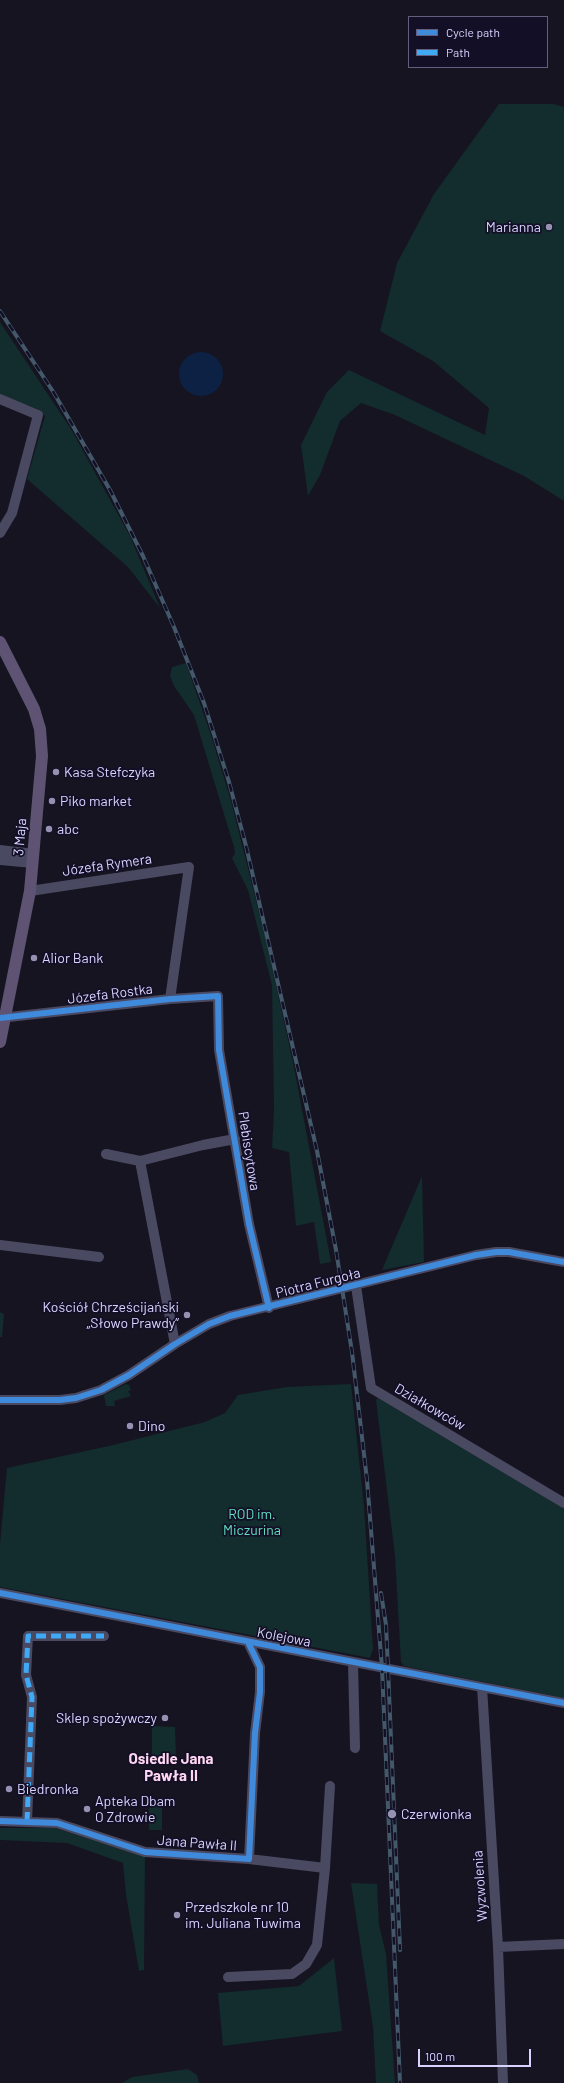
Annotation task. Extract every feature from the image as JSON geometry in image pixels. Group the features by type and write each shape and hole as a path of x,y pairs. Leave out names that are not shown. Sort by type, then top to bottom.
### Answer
{"main road":[{"name":"3 Maja","path":"0,642 34,709 41,738 42,756 30,891 3,1018 0,1042"}],"street":[{"path":"0,399 38,415 12,513 2,527"},
{"path":"0,850 34,858"},
{"path":"0,860 34,858"},
{"name":"Józefa Rymera","path":"30,891 189,867 170,999"},
{"name":"Józefa Rostka","path":"3,1018 170,999 218,996"},
{"name":"Plebiscytowa","path":"218,996 219,1050 249,1224 269,1308"},
{"path":"106,1154 140,1161 203,1144 235,1138"},
{"path":"140,1161 175,1344"},
{"path":"0,1245 99,1257"},
{"name":"Piotra Furgoła","path":"0,1400 60,1400 76,1398 101,1390 133,1372 175,1344 209,1324 230,1316 269,1308 476,1255 496,1252 564,1262"},
{"name":"Działkowców","path":"356,1286 371,1388 564,1503"},
{"name":"Kolejowa","path":"0,1593 564,1702"},
{"path":"27,1822 32,1697 26,1675 28,1636 104,1636"},
{"name":"Jana Pawła II","path":"248,1642 260,1667 260,1692 255,1733 249,1859"},
{"path":"353,1662 355,1748"},
{"name":"Wyzwolenia","path":"482,1687 498,1948 503,2083"},
{"path":"228,1977 292,1974 306,1964 316,1945 325,1868 330,1786"},
{"name":"Jana Pawła II","path":"0,1821 57,1823 145,1852 249,1859 325,1868"},
{"path":"498,1948 564,1944"}],"green space":[{"path":"499,104 554,104 564,107 564,501 524,476 395,415 361,403 340,421 320,475 308,496 301,445 327,392 349,370 485,435 489,408 433,361 380,331 397,263 434,194"},
{"path":"0,322 71,429 130,536 160,608 128,567 27,479 45,416 37,409 0,395"},
{"path":"186,663 211,735 231,801 265,936 293,1062 331,1262 320,1264 314,1222 296,1226 289,1152 272,1148 274,1110 272,985 248,890 232,858 235,854 234,847 194,715 174,686 170,676 172,667"},
{"path":"422,1176 424,1262 382,1270"},
{"path":"0,1312 4,1314 2,1337 0,1337"},
{"path":"126,1384 129,1385 131,1390 128,1391 131,1396 114,1401 115,1406 106,1406 104,1395"},
{"name":"ROD im. Miczurina","path":"351,1384 364,1506 373,1649 370,1658 0,1587 0,1544 7,1468 109,1446 205,1422 225,1413 238,1395 287,1387"},
{"path":"378,1398 564,1508 564,1698 404,1666 401,1662 395,1556 376,1400"},
{"path":"152,1726 175,1727 176,1756 152,1757"},
{"path":"149,1802 162,1802 162,1830 149,1830"},
{"path":"0,1828 55,1828 145,1856 144,1970 139,1971 126,1895 123,1863 67,1843 0,1840"},
{"path":"351,1883 377,1884 379,1925 386,1954 395,2083 376,2083 373,2027"},
{"path":"334,1958 342,2031 223,2046 218,1993 299,1986"},
{"path":"188,2069 197,2075 199,2083 122,2083 132,2077"}],"water":[{"path":"205,352 210,353 217,358 222,365 222,383 217,390 210,395 197,396 192,395 185,390 180,383 179,370 180,365 185,358 192,353"}],"railway":[{"path":"0,311 54,393 110,490 143,556 174,627 204,703 229,782 246,846 317,1151 336,1250 352,1352 367,1480 382,1668 400,2083"},
{"path":"381,1593 386,1625 400,1950"}],"marked path":[{"path":"27,1822 32,1697 26,1675 28,1636 104,1636"}],"cycle path":[{"path":"0,1018 170,999 218,996 219,1050 249,1224 269,1308"},
{"path":"0,1400 60,1400 76,1398 101,1390 129,1375 175,1344 209,1324 230,1316 476,1255 509,1252 564,1262"},
{"path":"0,1593 564,1703"},
{"path":"0,1821 57,1823 145,1852 249,1859 255,1733 260,1692 260,1667 248,1642"}],"place":[{"name":"Marianna","path":"549,227"},
{"name":"Kasa Stefczyka","path":"56,772"},
{"name":"Piko market","path":"52,801"},
{"name":"abc","path":"49,829"},
{"name":"Alior Bank","path":"34,958"},
{"name":"Kościół Chrześcijański „Słowo Prawdy”","path":"187,1315"},
{"name":"Dino","path":"130,1426"},
{"name":"Sklep spożywczy","path":"165,1718"},
{"name":"Biedronka","path":"9,1789"},
{"name":"Apteka Dbam O Zdrowie","path":"87,1809"},
{"name":"Czerwionka","path":"392,1814"},
{"name":"Przedszkole nr 10 im. Juliana Tuwima","path":"177,1915"}],"district":[{"name":"Osiedle Jana Pawła II","path":"171,1768"}]}
